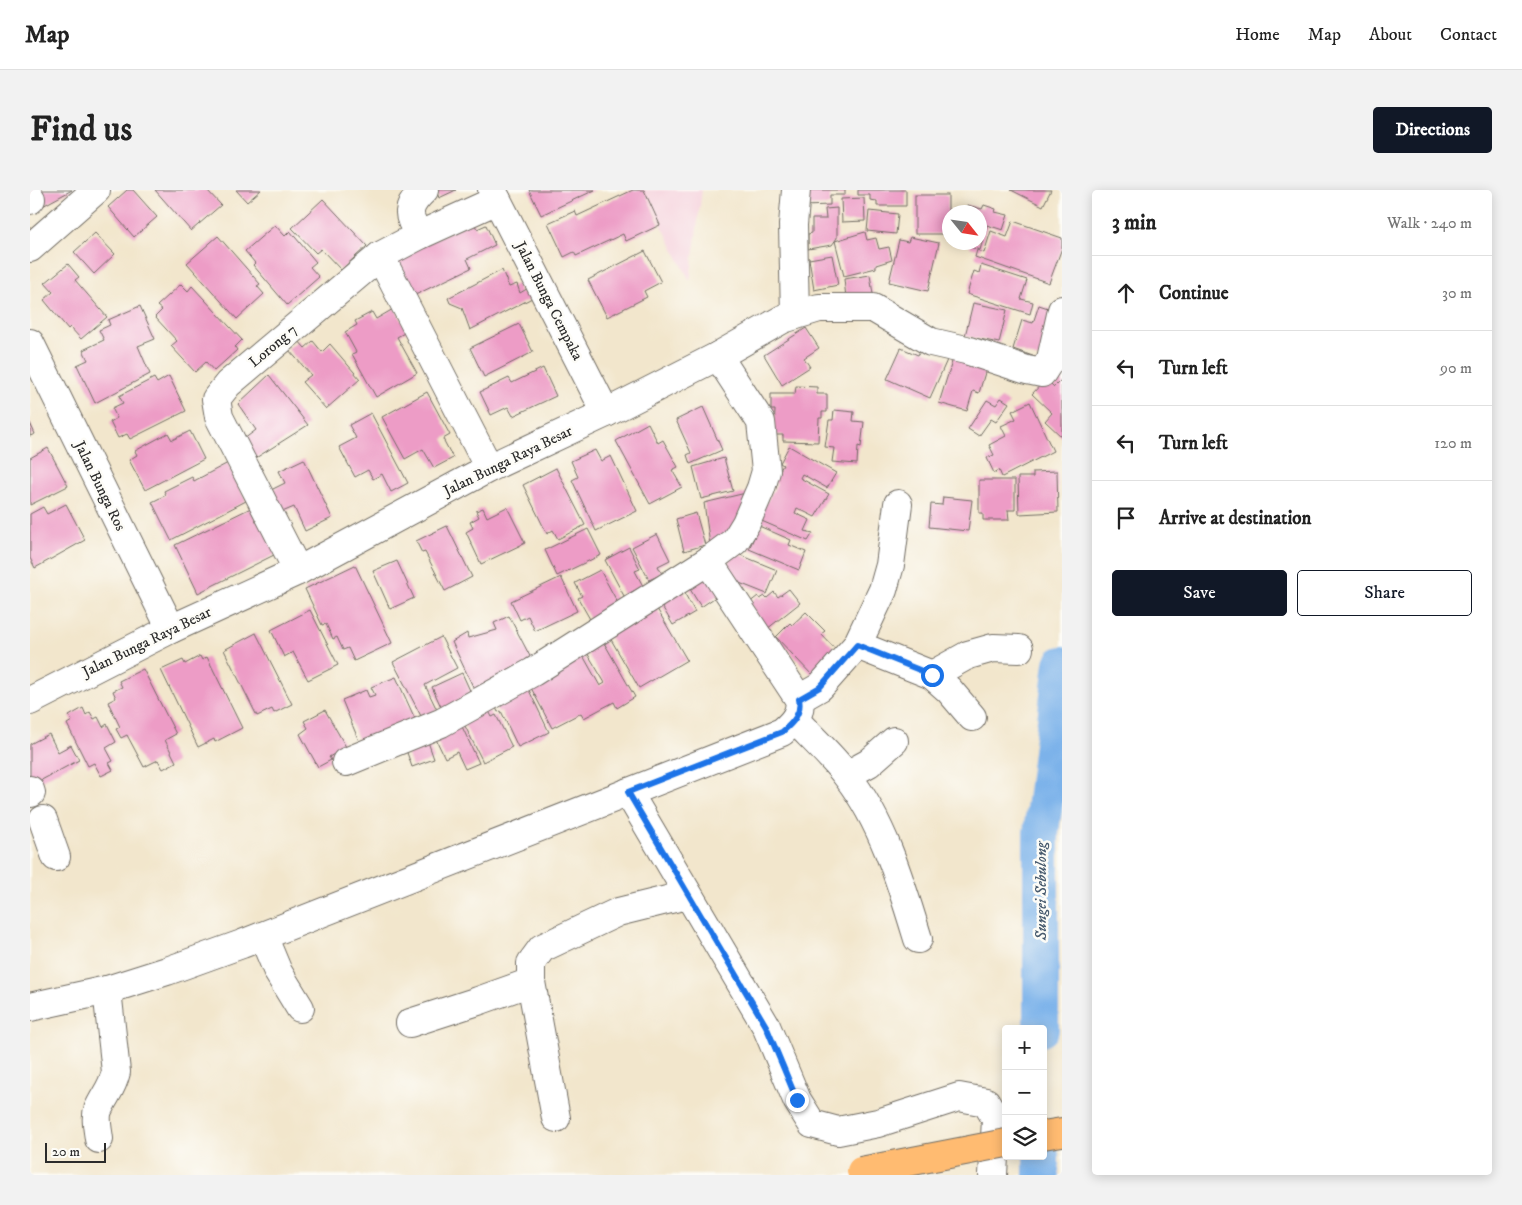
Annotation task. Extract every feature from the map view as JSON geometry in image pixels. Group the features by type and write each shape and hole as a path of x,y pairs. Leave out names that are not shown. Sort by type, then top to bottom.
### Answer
{"highway":[{"path":"1047,1134 1062,1132"},
{"path":"853,1173 1002,1144"}],"street":[{"path":"30,248 96,190"},
{"path":"420,235 411,223 409,212 415,198 424,190"},
{"path":"795,315 793,225 796,190"},
{"name":"Lorong 7","path":"298,571 218,417 216,399 228,384 380,256 494,195"},
{"name":"Jalan Bunga Cempaka","path":"494,195 606,413"},
{"path":"380,256 489,468"},
{"name":"Jalan Bunga Raya Besar","path":"30,701 171,629 298,571 489,468 606,413 718,356 783,319 819,308 873,308 931,342 1042,373 1051,359 1062,310"},
{"name":"Jalan Bunga Ros","path":"30,343 171,629"},
{"path":"346,762 441,723 525,677 735,541 746,524 766,471 761,422 718,356"},
{"path":"30,1007 107,990 177,968 782,732 797,710 857,645 883,590 890,565 898,504"},
{"path":"708,560 797,710 847,775 867,806 898,872 918,939"},
{"path":"857,645 932,675 949,690 972,717"},
{"path":"932,675 968,655 993,648 1019,649"},
{"path":"847,775 869,763 894,741"},
{"path":"628,792 687,895 766,1026 797,1100 812,1124 838,1131 878,1123 959,1097 986,1102 996,1119 993,1175"},
{"path":"43,820 56,856"},
{"path":"556,1118 531,982 531,963 542,948 618,912 687,895"},
{"path":"263,936 278,972 300,1008"},
{"path":"410,1023 478,1002 531,982"},
{"path":"99,1138 98,1110 113,1085 116,1072 107,990"}],"shaded area":[{"path":"644,190 702,190 690,281"}],"building":[{"path":"30,190 72,190 39,208"},
{"path":"127,190 133,190 157,217 134,237 108,207"},
{"path":"155,190 207,190 221,205 191,231"},
{"path":"236,190 261,190 247,202"},
{"path":"436,190 456,190 439,198"},
{"path":"529,190 595,190 541,215"},
{"path":"633,190 644,190 660,225 626,241 623,234 576,256 574,252 564,257 548,223 575,211 577,216"},
{"path":"804,190 845,190 845,195 830,195 830,205 804,206"},
{"path":"858,190 906,190 906,206 877,206 877,201 870,200 870,195 858,195"},
{"path":"1011,190 1051,190 1043,206"},
{"path":"915,195 948,195 948,205 942,205 942,234 915,234"},
{"path":"864,198 865,221 842,222 841,199"},
{"path":"323,199 367,246 341,270 321,249 316,253 292,228"},
{"path":"987,206 996,209 995,212 1008,215 1003,230 987,225"},
{"path":"837,208 837,238 832,245 808,249 808,234 812,233 812,219 826,219 825,209"},
{"path":"869,211 898,214 896,234 867,231"},
{"path":"473,221 477,229 486,225 495,245 467,259 471,268 411,297 393,258"},
{"path":"1013,221 1062,238 1062,248 1049,283 975,257 977,250 984,253 987,250 991,231 1007,237"},
{"path":"275,225 285,236 290,231 316,262 310,267 319,277 287,305 253,265 255,263 245,251"},
{"path":"865,232 867,240 876,238 879,249 889,247 892,260 876,265 876,268 844,276 835,241"},
{"path":"95,233 115,254 94,274 74,252"},
{"path":"218,236 260,284 257,286 264,294 237,319 187,263"},
{"path":"910,237 939,243 928,291 889,282 899,240 908,242"},
{"path":"645,251 661,282 644,291 647,297 607,317 588,280"},
{"path":"832,255 838,285 814,290 809,259"},
{"path":"68,264 79,277 75,280 107,317 81,339 70,327 68,329 44,300 53,292 45,283"},
{"path":"981,265 1027,280 1021,299 1033,302 1030,314 967,294 974,271 979,273"},
{"path":"502,270 509,287 517,284 520,293 530,287 534,297 470,330 462,308 450,303 448,298"},
{"path":"870,275 873,294 846,298 844,279"},
{"path":"181,284 188,291 192,286 242,340 235,347 237,350 214,371 206,362 195,372 171,346 177,341 155,317 162,310 157,306"},
{"path":"973,303 1007,310 999,343 965,336"},
{"path":"1039,305 1057,311 1041,359 1013,349 1022,320 1033,323"},
{"path":"140,306 155,339 138,346 150,374 95,403 77,365 88,360 83,350 104,340 99,330 110,325 108,320"},
{"path":"395,308 408,331 397,337 417,373 376,397 352,354 356,352 345,332 357,325 355,321 372,312 376,319"},
{"path":"519,324 533,352 484,377 470,348"},
{"path":"806,328 819,348 804,358 810,367 782,385 764,355"},
{"path":"298,340 305,348 313,341 322,352 330,344 360,379 326,409 302,382 311,375 288,349"},
{"path":"901,348 918,355 921,349 947,360 930,398 887,379"},
{"path":"956,349 989,359 979,393 973,391 967,411 939,403"},
{"path":"543,368 556,396 513,416 508,407 491,415 480,392 509,378 512,383"},
{"path":"269,375 308,425 251,461 240,442 256,430 238,404"},
{"path":"169,376 186,411 130,439 127,434 118,438 110,422 117,418 112,408 123,403 119,396 154,378 157,383"},
{"path":"1046,379 1054,387 1062,379 1062,437 1045,421 1052,413 1032,394"},
{"path":"796,386 817,387 817,394 827,394 827,412 822,412 822,418 819,418 818,442 783,441 783,435 774,435 775,410 771,410 771,394 795,394"},
{"path":"427,392 450,435 443,439 453,458 434,468 423,449 405,459 382,417"},
{"path":"1001,398 1009,403 996,422 991,419 979,436 968,429 987,400 996,405"},
{"path":"1030,402 1053,451 1002,477 999,470 994,473 987,458 994,455 989,445 1006,436 1001,426 1016,419 1012,411"},
{"path":"703,407 722,450 690,464 687,455 691,453 676,420"},
{"path":"834,410 854,412 853,421 864,422 861,447 858,446 857,464 832,462 834,448 825,447 829,420 833,420"},
{"path":"371,413 408,483 391,492 382,474 373,479 368,470 355,477 339,447 356,438 349,425"},
{"path":"30,423 35,434 30,436"},
{"path":"648,423 658,443 663,440 678,467 672,470 682,487 650,504 616,441"},
{"path":"190,431 204,459 145,490 129,460 137,455 135,451 168,433 172,440"},
{"path":"789,446 836,473 827,488 802,474 800,478 829,494 815,517 797,508 795,513 810,520 805,531 813,533 808,541 757,519 777,484 773,482 783,465 780,463"},
{"path":"48,448 68,486 30,505 30,458"},
{"path":"595,450 601,461 611,456 637,511 596,531 572,480 578,477 571,461"},
{"path":"724,458 733,491 701,499 693,467"},
{"path":"304,459 332,518 305,531 294,507 280,513 269,491 285,483 279,471"},
{"path":"228,463 246,501 171,540 152,502 166,495 164,491 192,477 194,481"},
{"path":"556,468 585,525 558,539 553,530 547,534 523,485"},
{"path":"1057,471 1058,512 1019,514 1018,477 1033,477 1033,472"},
{"path":"979,480 1015,480 1015,510 1008,510 1009,520 983,520 983,513 979,513"},
{"path":"750,492 730,537 710,545 704,503"},
{"path":"943,497 972,500 968,531 929,527 931,504 942,505"},
{"path":"66,504 85,540 35,568 30,558 30,514 43,507 47,514"},
{"path":"257,505 280,552 198,593 175,545"},
{"path":"507,507 525,543 481,564 466,532 473,528 470,522 479,517 476,511 483,508 487,517"},
{"path":"696,513 705,545 684,551 676,519"},
{"path":"447,526 472,577 445,591 425,552 422,553 416,541"},
{"path":"759,526 791,540 789,545 806,552 799,570 749,549"},
{"path":"588,529 601,555 557,576 545,550"},
{"path":"657,534 670,560 658,566 662,574 649,580 632,547"},
{"path":"629,547 640,569 635,571 643,586 624,596 605,560"},
{"path":"733,552 777,570 767,594 737,582 738,580 724,573"},
{"path":"397,561 414,598 390,609 373,571"},
{"path":"355,565 392,643 354,661 348,648 343,650 337,637 333,639 326,624 322,625 305,589"},
{"path":"704,568 720,594 701,607 685,581"},
{"path":"600,570 619,605 591,621 578,598 582,596 575,583"},
{"path":"561,577 577,611 535,631 528,616 520,620 511,601"},
{"path":"680,585 695,612 673,625 657,598"},
{"path":"789,589 800,603 767,629 749,603 758,596 760,599 765,596 767,598 774,592 778,597"},
{"path":"653,602 687,660 639,688 609,636"},
{"path":"310,610 338,665 308,680 293,652 284,657 271,630"},
{"path":"806,612 825,631 821,634 838,652 813,676 776,637 790,623 792,625"},
{"path":"509,616 534,664 476,693 452,642 467,633 468,638 497,630 494,623"},
{"path":"256,633 292,704 274,713 272,709 257,716 224,650"},
{"path":"441,637 457,668 425,685 437,710 422,718 393,662"},
{"path":"603,641 635,697 617,708 614,702 584,718 581,713 552,728 529,684 581,652 600,686 605,683 586,651"},
{"path":"200,656 202,660 207,657 242,728 215,742 214,739 198,747 161,670 183,660 185,664"},
{"path":"143,669 176,734 165,740 176,762 163,769 158,760 144,767 127,735 121,738 116,729 120,727 108,702 116,698 113,691 122,687 119,681"},
{"path":"462,673 472,695 442,709 432,687"},
{"path":"396,677 416,721 361,746 342,700 366,690 369,697 375,695 371,687"},
{"path":"526,684 549,732 518,747 501,711 498,712 493,701"},
{"path":"486,705 492,717 496,715 512,747 483,762 461,718"},
{"path":"83,708 86,715 90,712 94,719 98,717 103,727 107,724 116,742 106,748 113,761 109,763 113,770 101,776 94,763 88,766 67,724 72,721 69,716"},
{"path":"325,710 346,747 329,757 331,760 318,767 300,734 308,728 304,721"},
{"path":"458,718 479,763 465,769 457,752 445,758 432,731"},
{"path":"49,734 58,752 71,745 79,760 34,784 30,777 30,744"},
{"path":"426,736 434,759 412,767 404,744"}],"waterway":[{"name":"Sungei Sebulong","path":"1041,1025 1041,833 1062,664"},
{"name":"Sungei Sebulong","path":"1041,1160 1041,1175"}],"route":[{"path":"797,1100 766,1026 687,895 628,792 782,732 798,715 799,699 820,687 857,645 932,675"}]}
